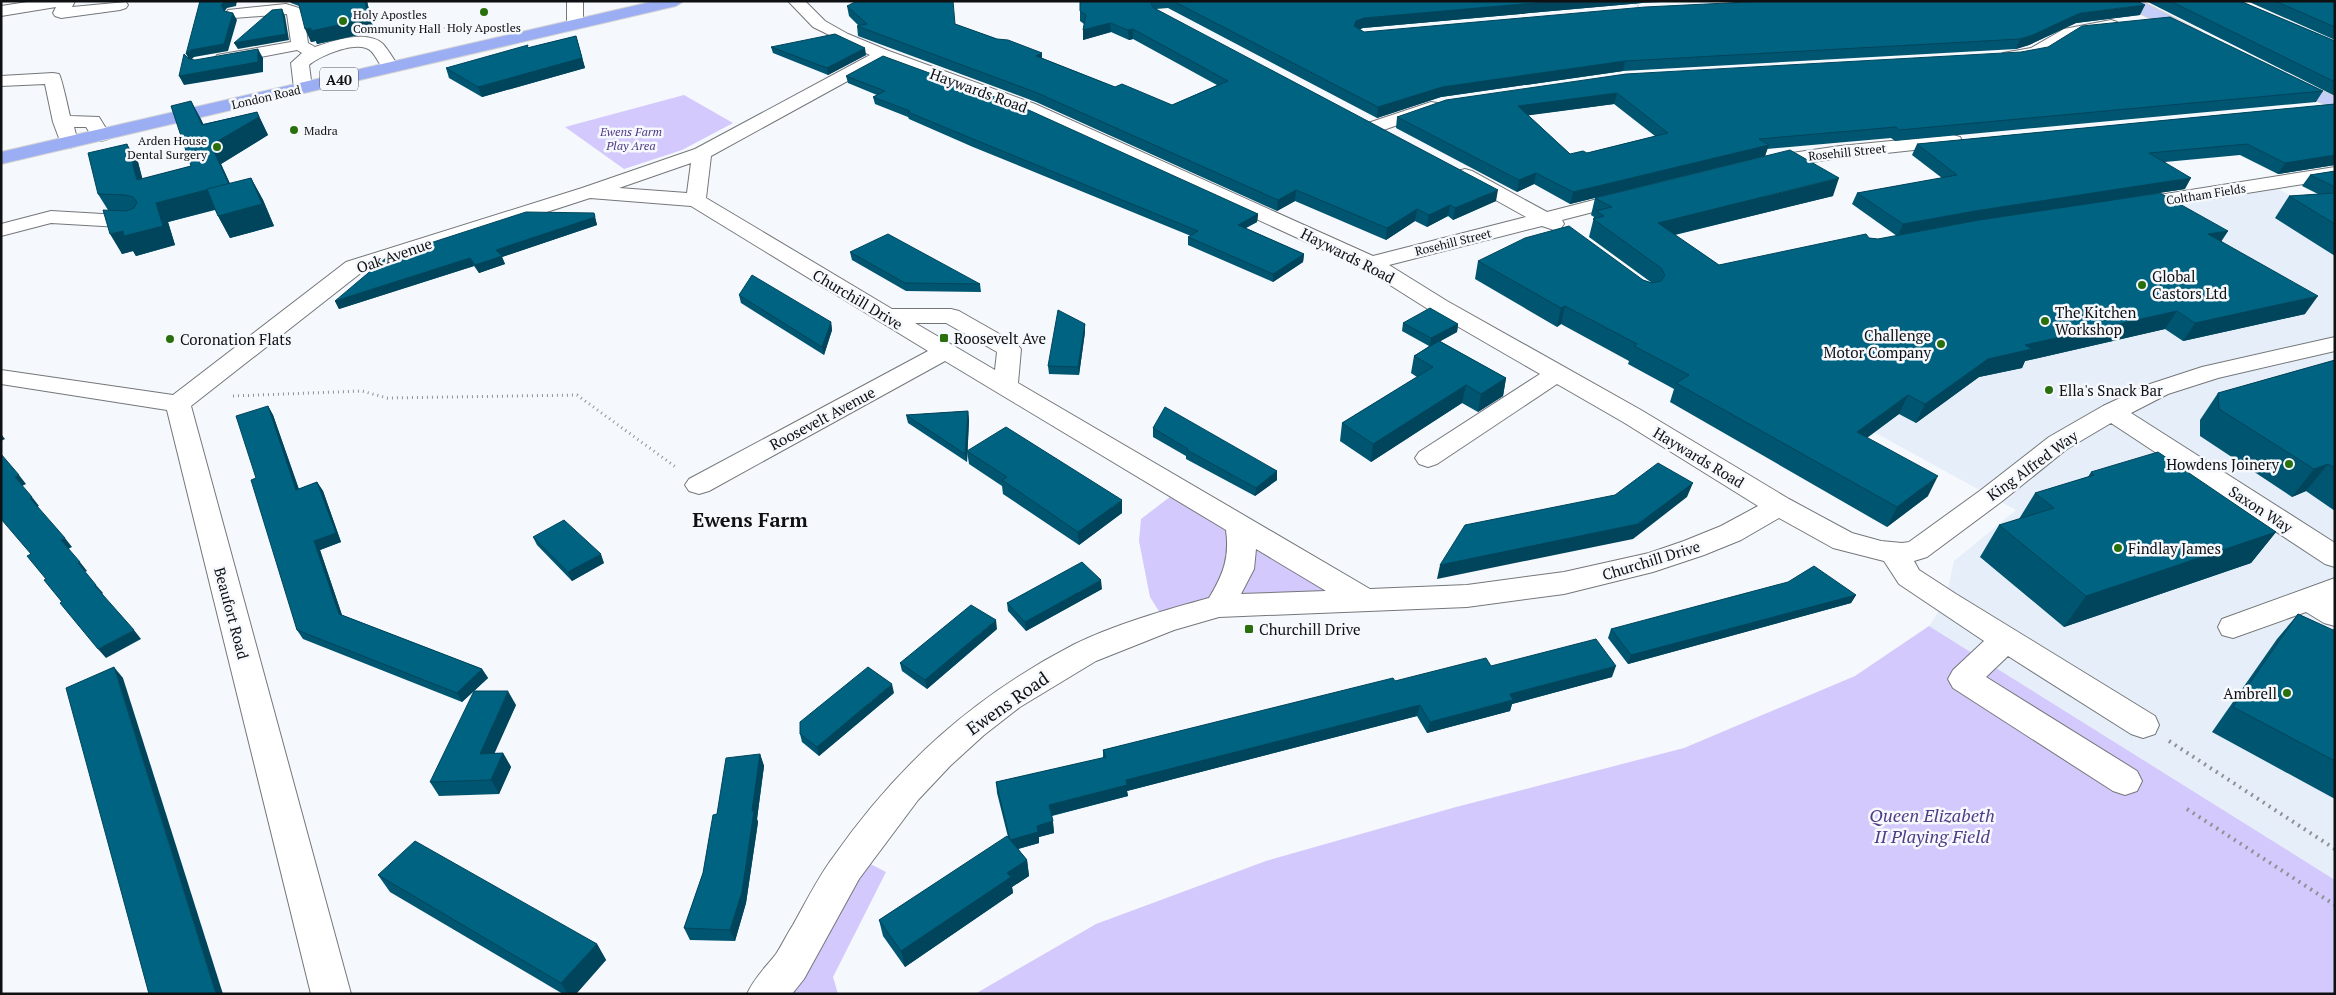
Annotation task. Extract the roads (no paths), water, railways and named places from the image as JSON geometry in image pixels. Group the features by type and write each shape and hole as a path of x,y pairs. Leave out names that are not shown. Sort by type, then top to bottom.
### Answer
{"highway":[{"name":"London Road","path":"1,158 676,1"}],"main road":[{"path":"2128,1 2210,42"},
{"path":"2272,73 2335,106"}],"street":[{"path":"575,1 575,24"},
{"name":"Haywards Road","path":"796,1 819,24 842,37 883,55 1029,108 1371,263 1440,306 1632,416 1779,506 1843,541 1860,546 1902,552"},
{"path":"10,10 65,5 120,4"},
{"path":"234,13 293,11 297,18 306,49 300,63 303,88"},
{"path":"1994,58 2036,52 2070,32 2165,20"},
{"path":"209,61 366,42 376,47 390,67"},
{"path":"696,200 702,153 883,55"},
{"path":"1,81 53,78 54,93 69,142"},
{"path":"1375,127 1450,102"},
{"path":"2306,110 2335,106"},
{"path":"1358,118 1392,136"},
{"path":"62,122 92,122 101,135"},
{"name":"Rosehill Street","path":"1751,166 1785,158 1968,140"},
{"name":"Oak Avenue","path":"182,401 354,267 589,192 702,153"},
{"path":"1452,168 1547,218 1570,235"},
{"name":"Coltham Fields","path":"2117,208 2335,173"},
{"name":"Oak Avenue","path":"589,192 696,200"},
{"name":"Rosehill Street","path":"1371,263 1650,192"},
{"name":"Churchill Drive","path":"696,200 886,316 1365,600 1416,599 1487,594 1564,583 1610,573 1694,548 1731,533 1779,506"},
{"path":"1,230 51,217 137,222"},
{"path":"886,316 951,316 1009,349 1005,387"},
{"name":"King Alfred Way","path":"1902,552 1934,538 2058,443 2112,412 2159,389 2211,372 2335,344"},
{"name":"Roosevelt Avenue","path":"699,484 945,351"},
{"path":"1428,458 1557,373"},
{"path":"1,377 182,401"},
{"name":"Beaufort Road","path":"182,401 332,994"},
{"name":"Saxon Way","path":"2112,412 2335,557"},
{"path":"1219,606 1240,570 1243,548 1239,526"},
{"path":"1902,552 1909,577 2143,725"},
{"path":"2233,627 2322,594 2335,615"},
{"name":"Ewens Road","path":"767,994 790,966 846,868 875,827 906,790 938,756 972,726 1024,689 1085,653 1165,621 1219,606 1365,600"},
{"path":"2006,640 1964,679 2125,782"}],"place":[{"name":"Holy Apostles","path":"484,12"},
{"name":"Holy Apostles Community Hall","path":"343,21"},
{"name":"Madra","path":"294,130"},
{"name":"Arden House Dental Surgery","path":"217,147"},
{"name":"Global Castors Ltd","path":"2142,285"},
{"name":"The Kitchen Workshop","path":"2045,321"},
{"name":"Roosevelt Ave","path":"944,338"},
{"name":"Coronation Flats","path":"170,339"},
{"name":"Challenge Motor Company","path":"1941,344"},
{"name":"Ella's Snack Bar","path":"2049,390"},
{"name":"Howdens Joinery","path":"2289,464"},
{"name":"Findlay James","path":"2118,548"},
{"name":"Churchill Drive","path":"1249,629"},
{"name":"Ambrell","path":"2287,693"}],"district":[{"name":"Ewens Farm","path":"750,519"}],"park label":[{"name":"Ewens Farm Play Area","path":"631,138"},
{"name":"Queen Elizabeth II Playing Field","path":"1932,825"}]}
